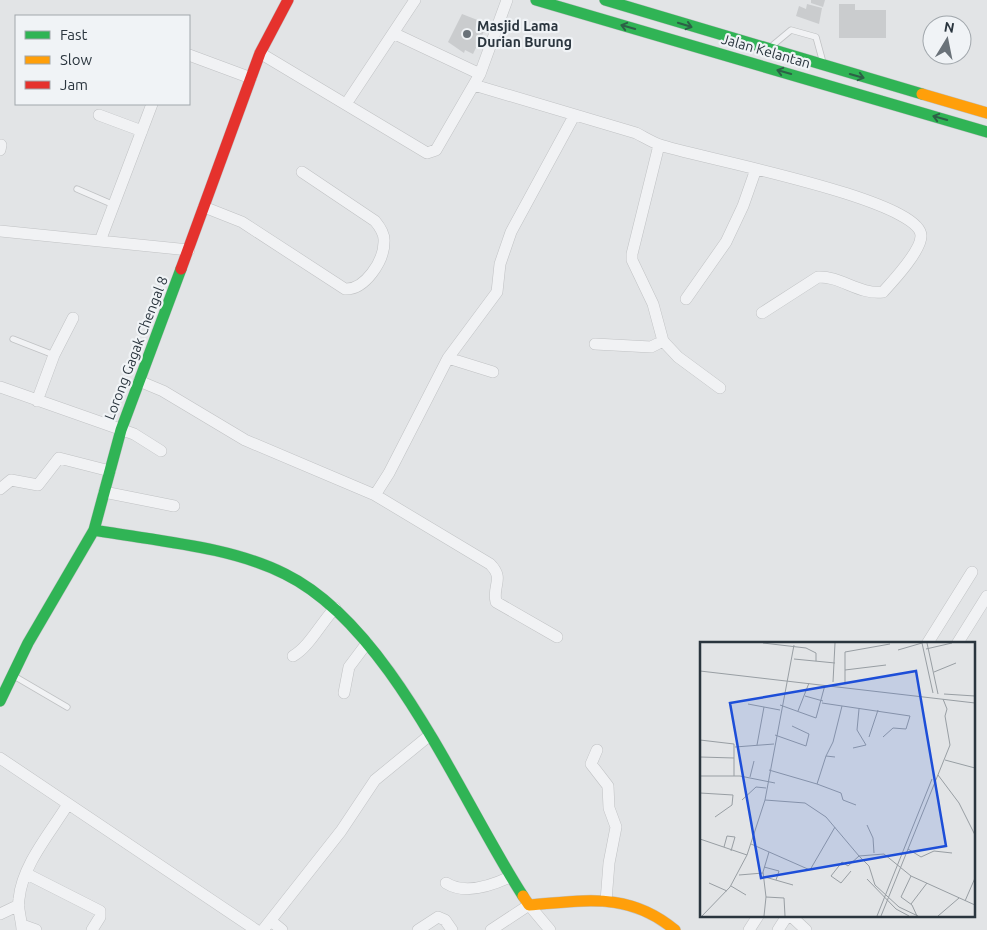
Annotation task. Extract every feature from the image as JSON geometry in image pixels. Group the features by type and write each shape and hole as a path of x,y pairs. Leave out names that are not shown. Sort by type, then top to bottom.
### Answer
{"main road":[{"name":"Lorong Gagak Chengal 8","path":"0,701 28,643 94,530 121,430 189,250 260,52 288,0"},
{"name":"Jalan Kelantan","path":"536,0 987,132"},
{"name":"Jalan Kelantan","path":"609,1 768,50 987,113"},
{"path":"94,530 220,553 275,569 297,580 335,608 391,672 430,735 510,878 529,906 606,901 633,905 658,917 675,930"}],"street":[{"path":"346,104 415,0"},
{"path":"260,52 427,153 431,153 436,150 480,74 507,0"},
{"path":"394,33 480,74"},
{"path":"190,55 251,78"},
{"path":"474,85 636,133 659,145 798,179 885,208 914,222 919,228 922,236 918,248 883,292 864,292 825,277 818,277 762,313"},
{"path":"100,241 152,105"},
{"path":"99,114 142,131"},
{"path":"375,495 448,358 497,292 500,264 511,232 574,116"},
{"path":"659,145 632,260 653,304 663,341 678,357 720,388"},
{"path":"686,300 726,242 743,206 756,169"},
{"path":"204,207 242,222 345,289 354,289 361,285 380,259 384,242 382,230 375,221 302,172"},
{"path":"0,231 189,250"},
{"path":"37,401 54,355 73,318"},
{"path":"595,344 652,347 663,341"},
{"path":"448,358 493,372"},
{"path":"139,381 163,391 245,440 375,495 490,564 496,570 499,578 495,596 496,602 557,637"},
{"path":"0,387 139,437 161,451"},
{"path":"0,489 11,480 38,485 60,458 110,471"},
{"path":"104,492 174,506"},
{"path":"928,642 972,572"},
{"path":"958,642 987,596"},
{"path":"293,656 304,649 318,627 335,608"},
{"path":"344,694 349,667 367,643"},
{"path":"282,930 267,925 341,831 375,780 430,735"},
{"path":"597,750 591,764 608,786 609,808 616,827 608,863 606,901"},
{"path":"0,758 256,930"},
{"path":"36,930 22,927 18,905 32,862 68,804"},
{"path":"27,874 100,911 100,917 92,930"},
{"path":"446,883 459,889 475,888 510,878"},
{"path":"0,914 18,905"},
{"path":"491,930 529,906 550,930"},
{"path":"418,930 438,917 444,920 452,930"},
{"path":"749,930 757,918"},
{"path":"778,930 786,918"},
{"path":"793,918 806,930"}],"lane":[{"path":"768,50 791,30 816,36 824,66"},
{"path":"77,189 114,204"},
{"path":"13,339 54,355"},
{"path":"12,675 68,707"}],"building":[{"path":"811,0 825,0 823,7 811,3"},
{"path":"807,4 822,8 819,24 796,16 799,6 806,9"},
{"path":"839,4 855,4 855,10 886,10 886,38 839,38"},
{"name":"Masjid Lama Durian Burung","path":"462,14 480,21 479,23 486,27 473,54 465,50 464,53 448,42"}],"traffic: fast":[{"path":"536,0 987,132"},
{"path":"605,0 922,94"},
{"path":"0,701 28,643 94,530 121,430 181,269"},
{"path":"94,530 192,546 241,557 285,574 323,599 358,633 390,673 420,718 523,896"}],"traffic: slow":[{"path":"922,94 987,113"},
{"path":"523,896 529,905 587,901 623,904 640,909 658,918 675,930"}],"traffic: jam":[{"path":"181,269 260,53 288,0"}],"place":[{"name":"Masjid Lama Durian Burung","path":"467,34"}]}
